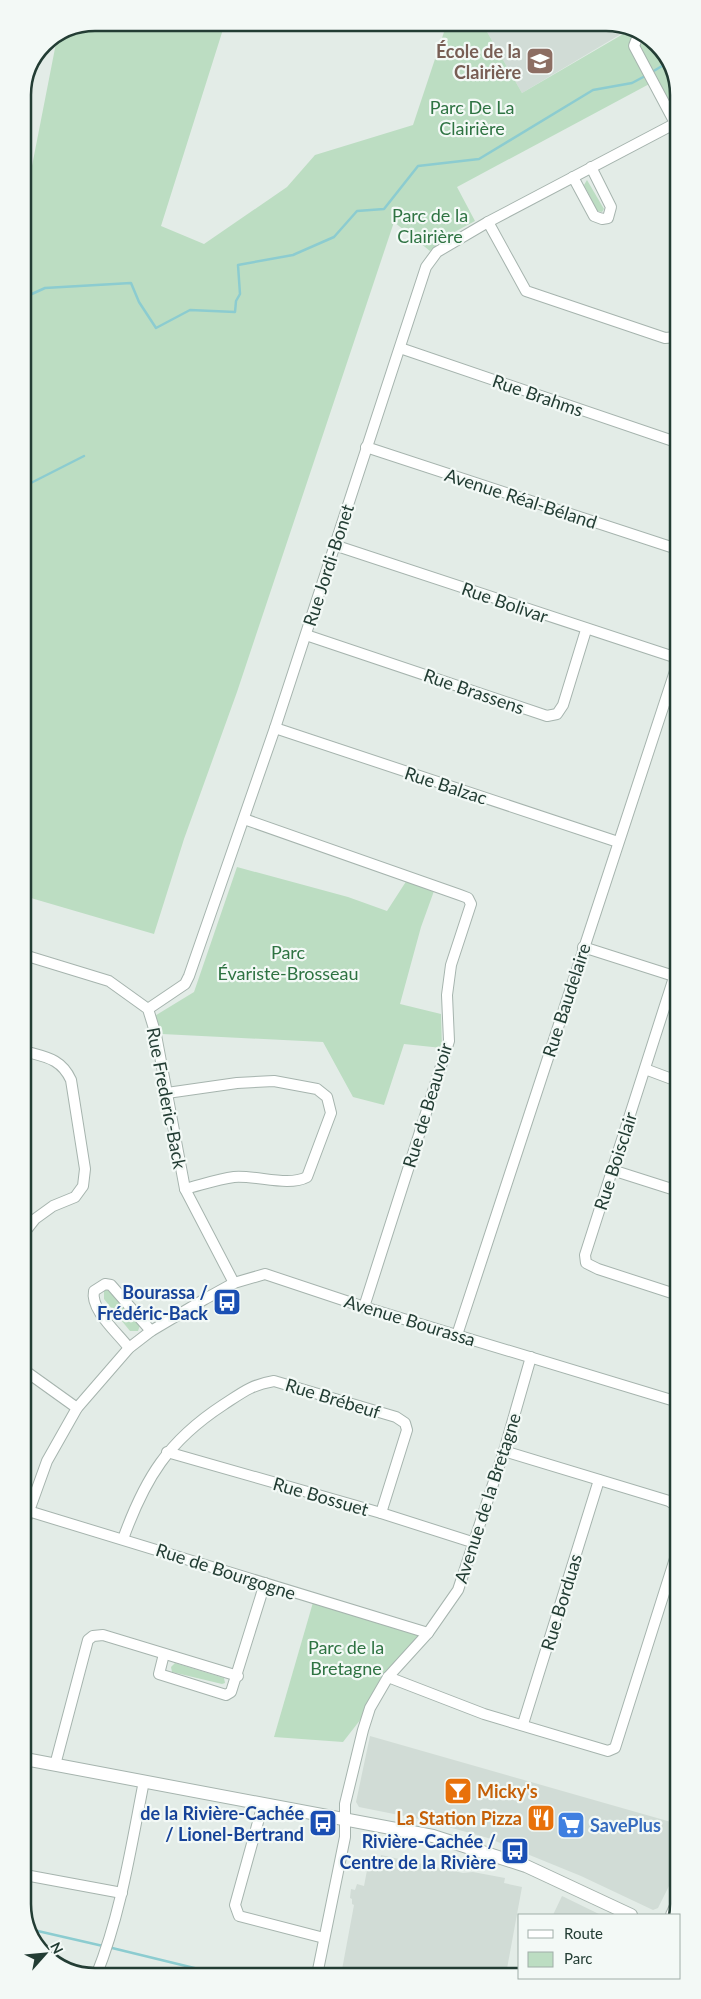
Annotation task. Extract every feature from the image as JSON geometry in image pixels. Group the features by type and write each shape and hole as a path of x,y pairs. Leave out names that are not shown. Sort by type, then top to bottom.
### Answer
{"street":[{"path":"637,39 634,46 670,113"},
{"name":"Rue Jordi-Bonet","path":"148,1009 185,984 190,976 306,635 426,267 437,252 488,222 670,127"},
{"path":"573,176 594,216 602,220 608,218 611,207 591,167"},
{"path":"488,222 526,291 665,338 670,338"},
{"name":"Rue Brahms","path":"400,348 670,440"},
{"name":"Avenue Réal-Béland","path":"366,447 670,547"},
{"name":"Rue Bolivar","path":"334,545 586,630 670,656"},
{"name":"Rue Brassens","path":"306,635 547,716 558,714 563,705 586,630"},
{"name":"Rue Baudelaire","path":"457,1335 670,686"},
{"name":"Rue Balzac","path":"275,728 618,842"},
{"name":"Rue de Beauvoir","path":"244,819 460,894 468,898 471,904 451,966 447,995 449,1041 364,1307"},
{"path":"583,947 670,971"},
{"name":"Rue Frederic-Back","path":"31,957 109,981 148,1009 156,1035 185,1189 234,1283"},
{"name":"Rue Boisclair","path":"670,992 585,1255 586,1263 598,1270 670,1292"},
{"path":"31,1053 50,1058 65,1067 71,1080 85,1169 83,1186 75,1197 53,1206 31,1224"},
{"path":"645,1069 670,1078"},
{"path":"166,1093 237,1083 274,1081 317,1089 327,1098 330,1113 307,1177 291,1182 266,1178 234,1177 185,1189"},
{"path":"612,1170 670,1188"},
{"name":"Avenue Bourassa","path":"31,1498 47,1461 77,1408 129,1348 151,1331 234,1283 265,1274 364,1307 670,1400"},
{"path":"129,1348 97,1308 93,1299 94,1291 105,1284 111,1285 151,1331"},
{"name":"Avenue de la Bretagne","path":"318,1968 344,1837 345,1804 357,1746 370,1708 388,1677 428,1633 458,1590 475,1544 531,1357"},
{"path":"31,1375 77,1408"},
{"name":"Rue Brébeuf","path":"123,1539 136,1501 167,1452 208,1415 255,1384 274,1381 396,1417 405,1423 407,1430 381,1513"},
{"path":"504,1451 670,1502"},
{"name":"Rue Bossuet","path":"167,1452 381,1513 475,1544"},
{"name":"Rue Borduas","path":"523,1724 599,1480"},
{"name":"Rue de Bourgogne","path":"31,1511 428,1633"},
{"path":"388,1677 484,1714 523,1724 608,1751 615,1748 670,1574"},
{"path":"164,1654 160,1674 226,1695 231,1692 238,1676 265,1583"},
{"path":"54,1765 88,1640 93,1636 103,1635 238,1676"},
{"path":"31,1760 433,1836 490,1853 552,1877 629,1914"},
{"path":"99,1968 107,1949 122,1893 144,1781"},
{"path":"263,1804 235,1905 240,1916 324,1938"},
{"path":"31,1876 122,1893"}],"shaded area":[{"name":"École de la Clairière","path":"487,31 610,31 622,33 522,93"},
{"path":"370,1736 670,1822 670,1884 658,1908 653,1910 581,1876 488,1838 419,1819 359,1807 356,1802"},
{"path":"381,1855 463,1873 473,1872 505,1878 504,1883 522,1887 507,1968 342,1968 354,1905 350,1898 351,1889 355,1890 357,1884 364,1886 369,1860 380,1861"},
{"path":"562,1896 599,1914 553,1914"}],"green space":[{"path":"222,31 161,226 204,244 287,187 315,155 413,125 444,31 487,31 522,93 623,34 645,44 651,50 659,60 668,79 670,112 653,82 457,187 475,221 449,235 430,251 394,222 237,692 184,839 154,934 31,898 31,171 56,46 71,36 83,32"},
{"path":"587,180 604,209 602,212 597,211 584,185"},
{"name":"Parc Évariste-Brosseau","path":"237,867 348,897 387,911 407,880 434,891 421,927 400,1004 441,1014 442,1048 404,1044 384,1105 353,1097 323,1042 162,1034 153,1017 194,992"},
{"path":"108,1287 141,1322 138,1331 130,1331 104,1299 104,1290"},
{"name":"Parc de la Bretagne","path":"314,1599 428,1633 343,1742 274,1737"},
{"path":"175,1663 224,1678 225,1683 222,1684 172,1672 171,1667"}],"waterway":[{"path":"652,72 662,66"},
{"path":"31,294 45,288 131,283 139,302 156,328 190,310 235,312 236,301 240,294 238,265 293,255 334,237 357,211 384,209 418,166 479,159 593,90 632,83 647,75"},
{"path":"31,483 84,456"},
{"path":"70,1938 103,1946"},
{"path":"108,1947 194,1968"}],"place":[{"name":"École de la Clairière","path":"540,61"},
{"name":"Bourassa / Frédéric-Back","path":"227,1302"},
{"name":"Micky's","path":"458,1791"},
{"name":"La Station Pizza","path":"541,1818"},
{"name":"de la Rivière-Cachée / Lionel-Bertrand","path":"323,1823"},
{"name":"SavePlus","path":"571,1825"},
{"name":"Rivière-Cachée / Centre de la Rivière","path":"515,1851"}],"park label":[{"name":"Parc De La Clairière","path":"472,117"},
{"name":"Parc de la Clairière","path":"430,225"}]}
